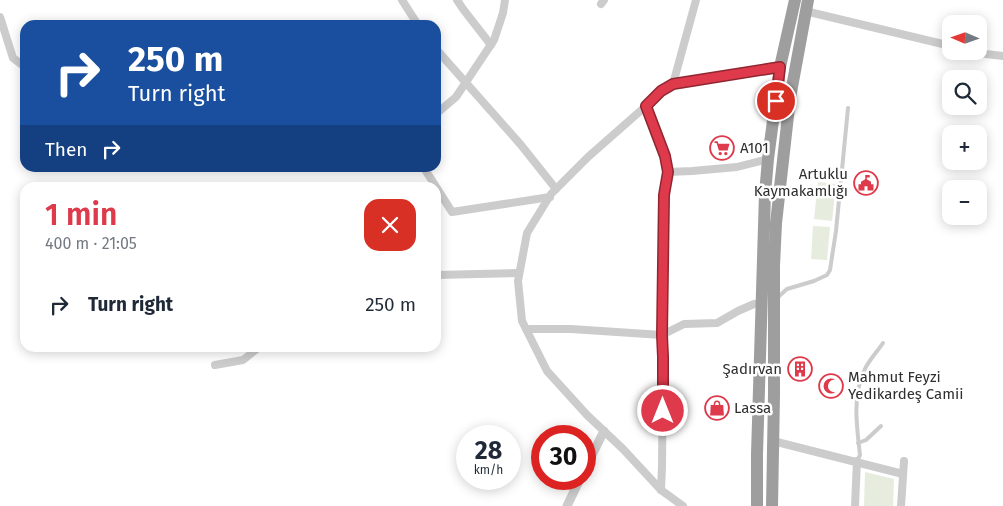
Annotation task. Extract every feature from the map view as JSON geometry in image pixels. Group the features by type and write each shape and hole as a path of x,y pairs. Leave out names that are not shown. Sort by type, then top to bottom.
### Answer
{"highway":[{"path":"772,506 774,395 767,302 765,194 780,67 796,0"},
{"path":"757,506 757,454 767,302 774,266 780,180 790,98 807,6"}],"street":[{"path":"402,0 415,20"},
{"path":"458,0 491,45"},
{"path":"441,110 456,97 494,40 503,13 505,0"},
{"path":"673,84 696,0"},
{"path":"807,6 942,44"},
{"path":"0,17 13,58 20,63"},
{"path":"441,54 521,145 556,189"},
{"path":"988,54 1003,56"},
{"path":"683,506 661,490 623,449 587,415 547,371 522,322 518,281 527,233 556,189 588,157 661,91 673,84 780,67"},
{"path":"646,106 665,156 668,172 664,195 661,490"},
{"path":"668,172 737,167 768,159"},
{"path":"441,195 452,212 550,197"},
{"path":"441,275 519,273"},
{"path":"526,329 571,328 662,335 684,324 717,324 738,311 754,304 767,302"},
{"path":"215,365 243,360 253,352"},
{"path":"596,447 604,431"},
{"path":"773,441 903,474"},
{"path":"855,506 857,461"},
{"path":"901,506 904,461"},
{"path":"567,506 575,490"}],"lane":[{"path":"767,302 787,289 827,275 830,270 836,231 848,108"},
{"path":"857,461 860,455 856,412 857,388 864,370 884,342"},
{"path":"858,443 866,440 881,426"}],"shaded area":[{"path":"818,182 836,184 832,221 814,219"},
{"path":"813,226 830,227 827,260 811,259"},
{"path":"865,472 894,479 893,506 864,506"}],"place":[{"name":"A101","path":"722,148"},
{"name":"Artuklu Kaymakamlığı","path":"866,183"},
{"name":"Şadırvan","path":"800,369"},
{"name":"Mahmut Feyzi Yedikardeş Camii","path":"831,386"},
{"name":"Lassa","path":"717,408"}],"route":[{"path":"663,411 664,195 668,172 665,156 646,106 661,91 673,84 780,67 776,101"}]}
